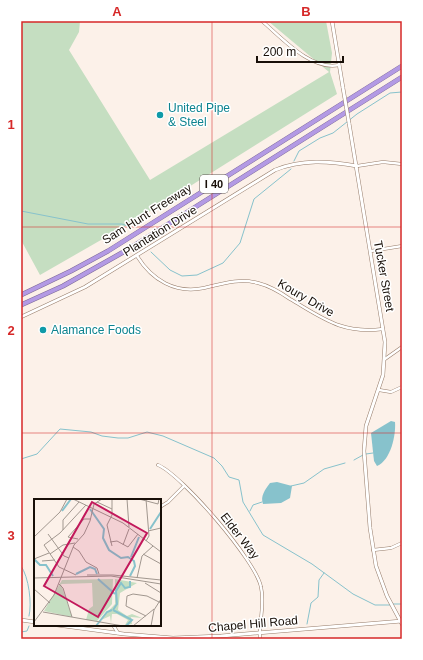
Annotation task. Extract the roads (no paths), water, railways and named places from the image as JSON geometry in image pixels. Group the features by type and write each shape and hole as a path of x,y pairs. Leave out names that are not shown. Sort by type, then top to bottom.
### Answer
{"highway":[{"name":"Sam Hunt Freeway","path":"21,295 108,251 402,66"},
{"name":"Sam Hunt Freeway","path":"21,305 63,286 114,257 402,77"}],"street":[{"path":"262,21 300,52 314,61 326,66 340,65"},
{"name":"Tucker Street","path":"332,21 383,329 385,359 379,390 366,426 364,441 373,550 378,575 389,602 402,622"},
{"name":"Plantation Drive","path":"21,317 86,287 283,167 299,162 318,161 357,166 383,162 397,162 402,164"},
{"path":"371,251 402,246"},
{"name":"Koury Drive","path":"137,256 148,272 170,286 187,290 205,288 231,281 259,283 276,290 324,320 337,326 362,331 383,329"},
{"path":"385,359 402,347"},
{"path":"379,390 391,392 402,388"},
{"name":"Elder Way","path":"158,465 170,472 206,508 256,573 262,595 260,639"},
{"path":"161,506 168,502 184,486"},
{"path":"373,550 391,548 402,543"},
{"path":"21,620 34,622"},
{"name":"Chapel Hill Road","path":"65,626 124,634 173,638 402,622"},
{"path":"114,626 118,633"},
{"path":"124,634 126,639"}],"water":[{"path":"391,421 395,422 395,434 392,447 386,458 377,466 374,461 371,433"},
{"path":"277,482 292,486 290,498 281,503 263,504 262,501 266,488 270,483"}],"waterway":[{"path":"294,161 299,151 320,138 333,133 357,114 390,93 402,92"},
{"path":"151,252 170,270 182,276 197,275 223,263 240,243 254,199 291,169"},
{"path":"21,211 88,224 122,224 130,227"},
{"path":"21,459 37,454 60,429 91,432 102,436 118,438 128,438 147,432 163,436 214,458 222,466 229,477 239,480 243,502 263,535 312,564 353,594 375,605 390,605"},
{"path":"366,454 373,453"},
{"path":"354,460 363,455"},
{"path":"291,486 304,483 324,469 345,463"},
{"path":"250,511 253,505 262,502"},
{"path":"21,566 26,577 29,591 29,616"},
{"path":"307,624 311,603 318,597 319,580 324,573"},
{"path":"393,604 402,604"},
{"path":"21,632 27,631 29,626"}],"place":[{"name":"United Pipe & Steel","path":"160,115"},
{"name":"Alamance Foods","path":"43,330"}]}
